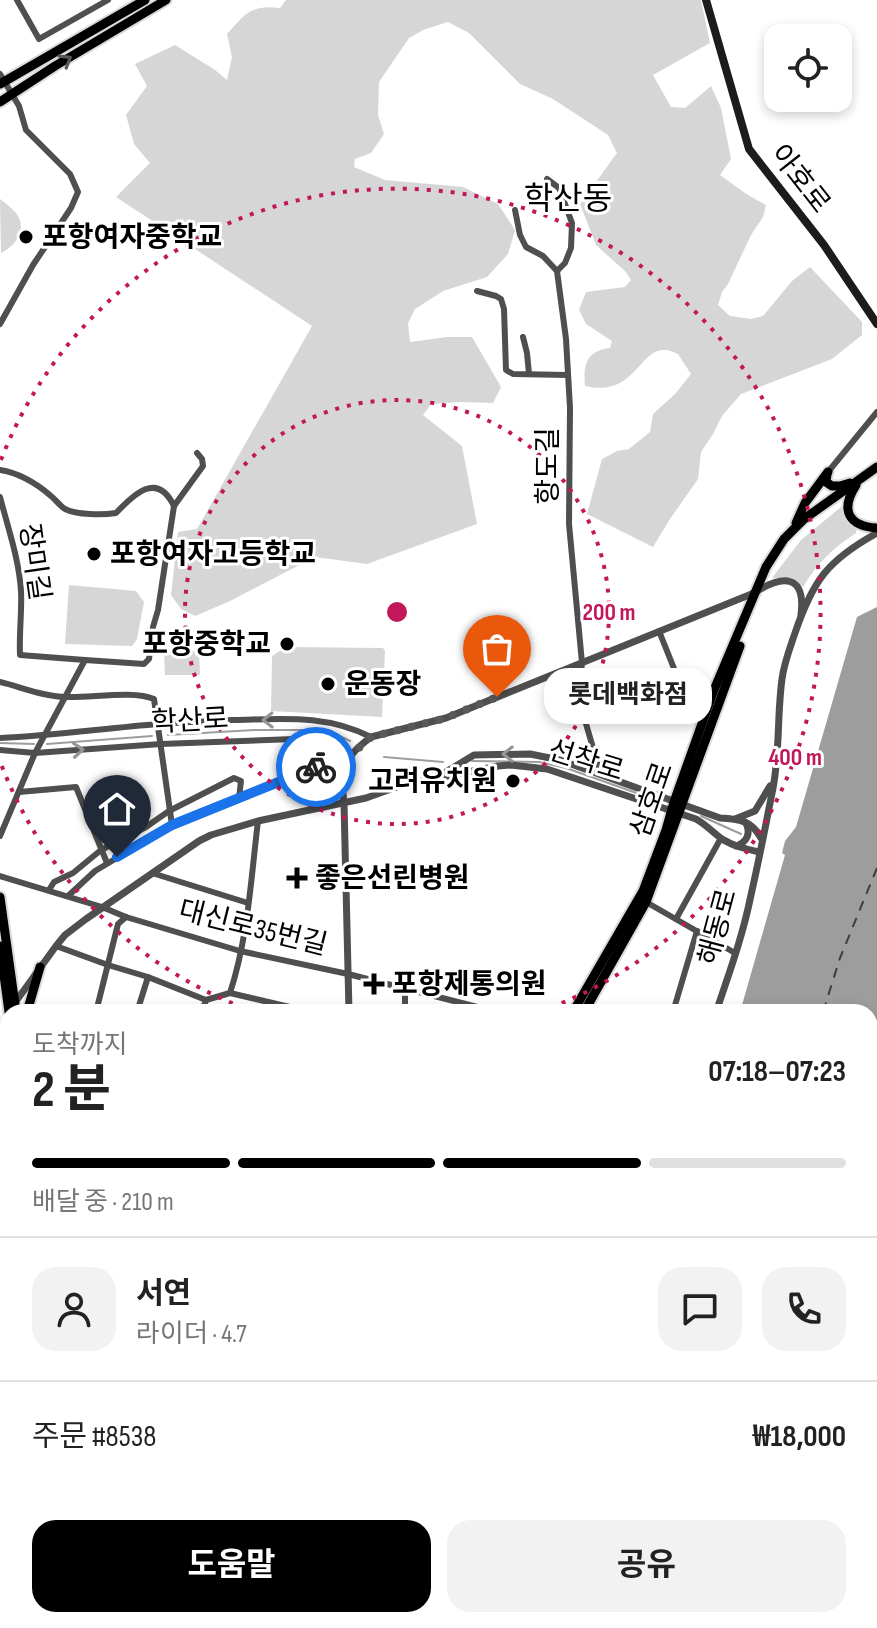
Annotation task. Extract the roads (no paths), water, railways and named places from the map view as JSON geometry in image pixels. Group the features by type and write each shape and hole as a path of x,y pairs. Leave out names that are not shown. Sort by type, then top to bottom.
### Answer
{"main road":[{"path":"2,80 145,0"},
{"path":"0,102 166,0"},
{"name":"아호로","path":"706,0 749,149 824,245 877,324"},
{"name":"삼호로","path":"589,1004 646,902 714,690 766,567 793,529 877,467"},
{"path":"828,472 826,482 832,486 860,479"},
{"path":"793,529 805,503 828,472"},
{"path":"860,479 850,494 848,512 858,524 877,530"},
{"name":"삼호로","path":"578,1004 643,891 676,808"},
{"path":"0,897 11,1004"},
{"path":"0,946 11,1004"},
{"path":"29,1004 40,967"}],"street":[{"path":"17,0 39,39 108,0"},
{"path":"0,324 78,192 70,174 26,130 19,106 2,80"},
{"name":"항도길","path":"547,179 559,188 572,223 571,248 565,263 557,271 566,339 571,437 569,524 582,663 579,690 601,775"},
{"path":"515,210 526,247 543,256 557,271"},
{"path":"477,291 501,299 506,370 513,374 568,375"},
{"path":"523,337 529,374"},
{"path":"828,472 877,412"},
{"path":"0,836 35,753 85,660 144,664 149,659 174,506 203,466 197,453"},
{"path":"0,470 18,474 63,508 72,511 116,513 136,492 153,488 169,497 174,506"},
{"name":"장미길","path":"0,497 17,558 20,581 20,655 85,660"},
{"name":"해동로","path":"719,1004 751,897 774,777 782,677 801,615 825,571 849,549 877,530"},
{"path":"349,1004 341,780 350,756 371,737 446,718 754,593 770,583 783,580 796,585 803,601 801,615"},
{"path":"659,631 679,681"},
{"path":"0,682 64,697 154,699 172,825"},
{"name":"학산로","path":"0,738 241,720 321,720 344,725 371,737"},
{"name":"학산로","path":"0,750 35,753 294,739 319,740 350,756"},
{"name":"선착로","path":"436,778 474,755 530,754 560,760 676,808 709,826 721,838 736,846 759,852"},
{"path":"68,896 95,871 172,825 326,763 341,780"},
{"name":"선착로","path":"16,1004 65,935 211,835 258,821 366,798 402,785 498,766 547,769 676,808 735,819 754,826 762,840"},
{"path":"735,819 755,811 774,777"},
{"path":"49,890 54,882 73,873 101,850 234,778 241,781 239,798"},
{"path":"19,792 76,787 107,863"},
{"path":"230,993 237,973 258,821"},
{"path":"736,846 743,844 748,835 749,830 744,822"},
{"path":"676,919 721,838"},
{"path":"152,873 248,903"},
{"name":"대신로35번길","path":"0,876 240,951 466,1004"},
{"path":"646,902 735,953"},
{"path":"98,1004 118,924 126,917"},
{"path":"675,1004 697,931"},
{"path":"56,946 206,1000 230,993 277,1004"},
{"path":"140,1004 148,977"},
{"path":"405,988 405,1004"},
{"path":"205,1004 206,1000"}],"waterway":[{"path":"168,735 328,730 350,741"},
{"path":"47,744 152,736"},
{"path":"0,743 34,744"},
{"path":"384,757 443,762"},
{"path":"472,761 539,762 566,768 659,801"},
{"path":"701,816 741,834"}],"place":[{"name":"포항여자중학교","path":"26,237"},
{"name":"포항여자고등학교","path":"94,554"},
{"name":"포항중학교","path":"287,644"},
{"name":"운동장","path":"328,684"},
{"name":"롯데백화점","path":"497,697"},
{"name":"고려유치원","path":"513,781"},
{"name":"좋은선린병원","path":"297,878"},
{"name":"포항제통의원","path":"374,984"}],"district":[{"name":"학산동","path":"568,199"}]}
